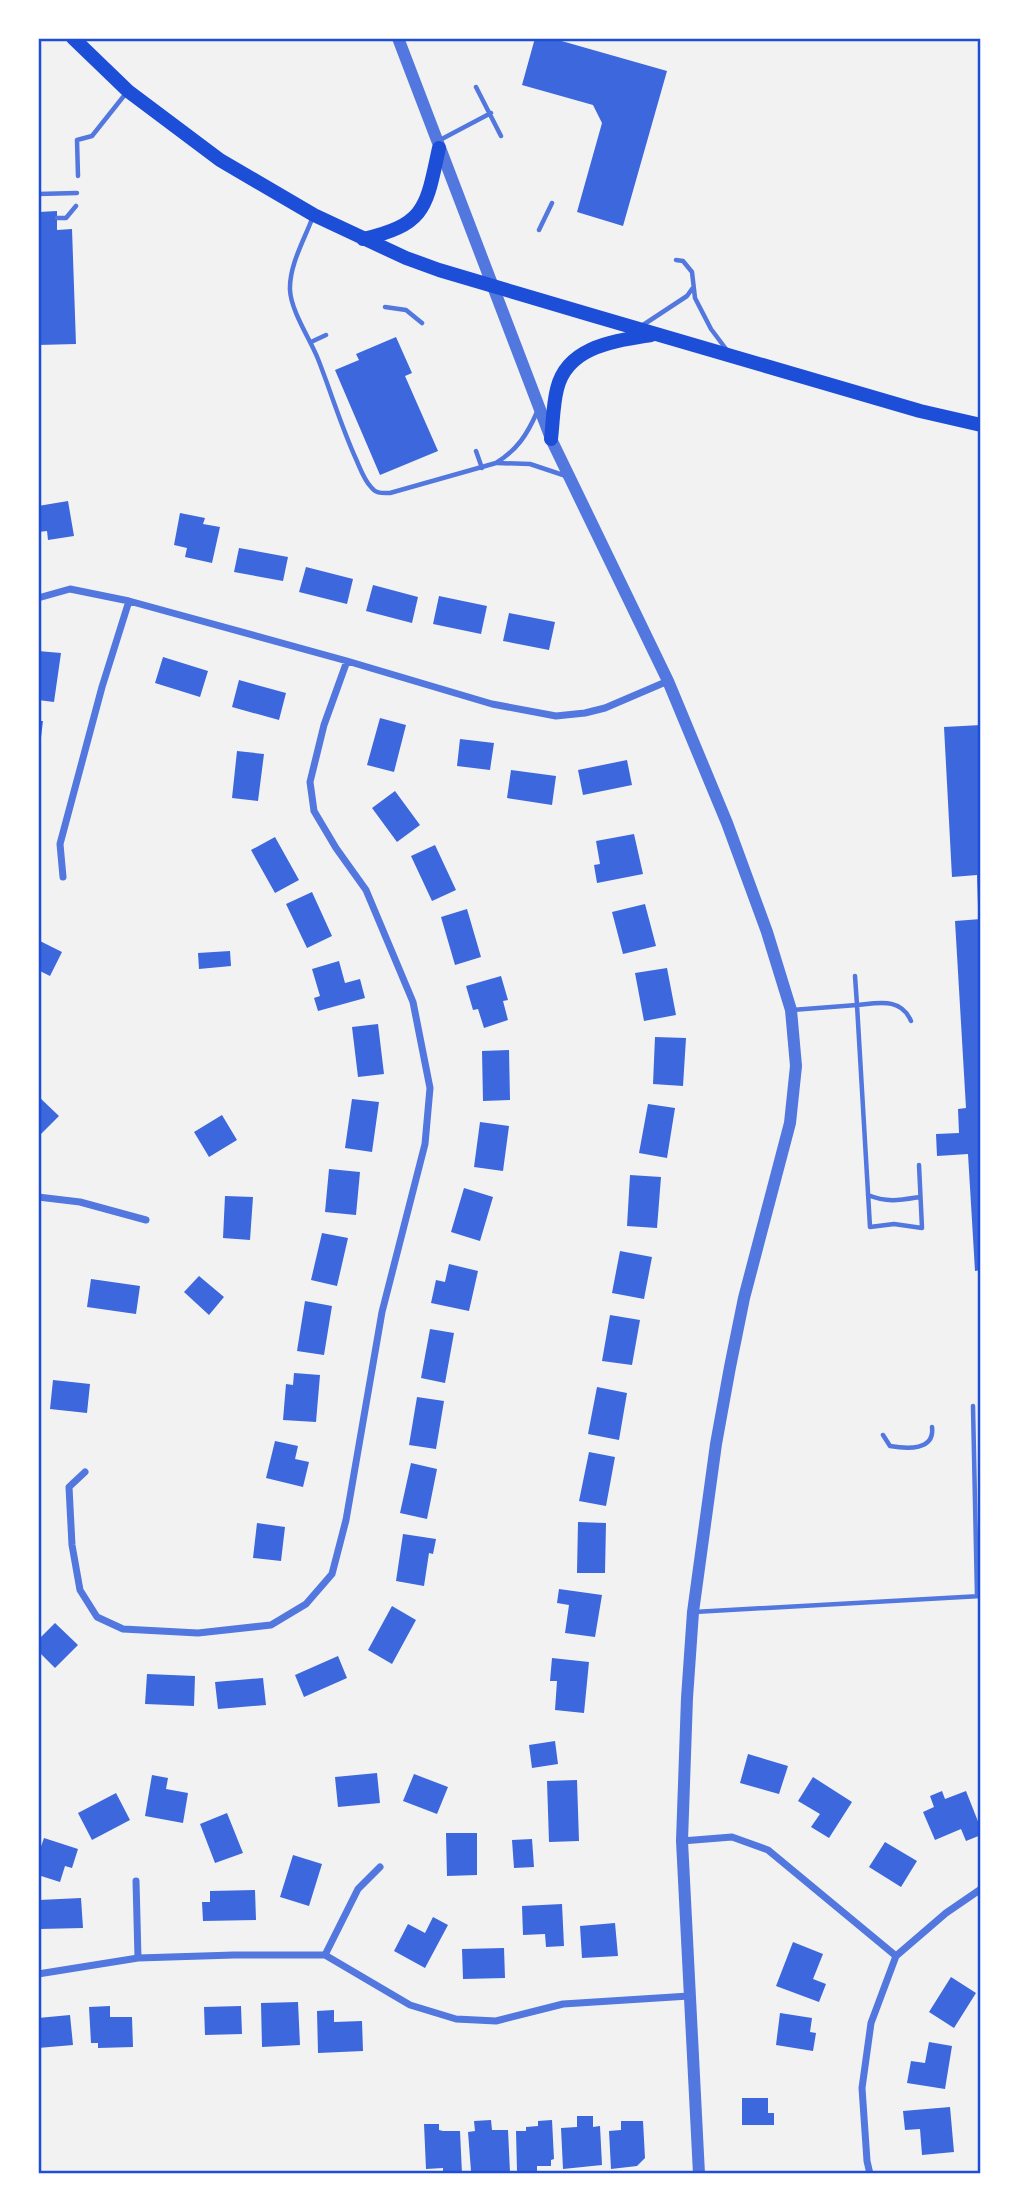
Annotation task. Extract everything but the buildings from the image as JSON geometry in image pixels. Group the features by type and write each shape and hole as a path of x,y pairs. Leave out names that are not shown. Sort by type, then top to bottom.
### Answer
{"main road":[{"path":"73,38 128,91 219,160 314,215 363,239 439,270 492,286 920,411 981,425"},
{"path":"363,239 396,230 415,217 427,198 438,145"},
{"path":"551,439 557,389 561,376 572,362 608,342 657,334"}],"street":[{"path":"398,38 551,439 668,681 732,835 767,932 791,1010 796,1066 790,1124 744,1298 730,1367 716,1444 693,1612 682,1842 699,2174"},
{"path":"38,598 71,589 130,601 492,704 555,716 605,708 668,681"},
{"path":"63,877 60,844 102,687 130,601"},
{"path":"85,1472 68,1487 72,1545 80,1590 97,1617 123,1629 198,1633 271,1625 306,1604 332,1574 346,1520 382,1312 425,1144 430,1088 413,1002 366,890 314,811 310,782 324,725 347,661"},
{"path":"38,1197 80,1202 146,1220"},
{"path":"682,1842 732,1837 768,1850 896,1956"},
{"path":"325,1955 358,1889 380,1867"},
{"path":"136,1881 138,1958"},
{"path":"870,2174 862,2088 871,2023 896,1956 946,1913 981,1889"},
{"path":"38,1974 138,1958 325,1955 410,2005 456,2019 496,2021 563,2004 689,1996"}],"lane":[{"path":"476,87 501,136"},
{"path":"78,176 77,140 92,136 128,91"},
{"path":"438,145 491,113"},
{"path":"38,194 77,193"},
{"path":"539,230 552,203"},
{"path":"57,218 66,218 76,206"},
{"path":"314,215 290,278 290,292 348,440 372,489 390,494 496,463 510,454 525,438 539,408"},
{"path":"676,260 683,261 692,272 693,289 711,329 731,356"},
{"path":"638,328 687,296 693,289"},
{"path":"385,307 407,310 422,323"},
{"path":"311,342 326,335"},
{"path":"476,451 482,468"},
{"path":"496,463 530,464 570,478"},
{"path":"855,976 870,1227 894,1224 922,1228 919,1165"},
{"path":"791,1010 886,1003 895,1004 907,1012 911,1021"},
{"path":"868,1195 880,1200 895,1201 920,1197"},
{"path":"693,1612 979,1596 972,1406"},
{"path":"883,1436 890,1446 921,1446 931,1440 932,1427"}]}
